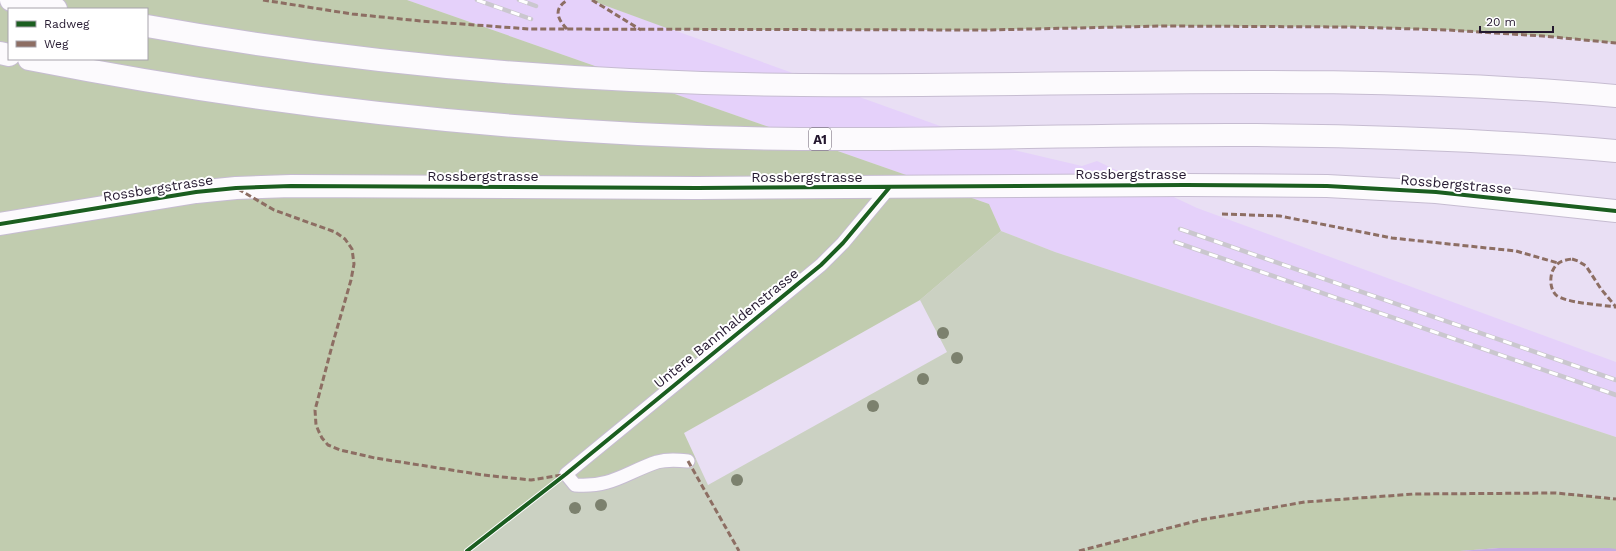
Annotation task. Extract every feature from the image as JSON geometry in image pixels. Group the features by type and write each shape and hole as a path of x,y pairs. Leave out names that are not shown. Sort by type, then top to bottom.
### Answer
{"main road":[{"path":"11,0 51,8"},
{"path":"148,26 283,48 413,63 542,74 671,82 865,85 1186,81 1324,81 1458,85 1616,96"},
{"name":"A1","path":"34,60 146,81 275,101 407,117 602,133 800,139 1192,135 1323,136 1470,141 1616,151"},
{"name":"Rossbergstrasse","path":"0,224 196,192 270,186 889,188 1030,186 1327,186 1436,192 1616,211"}],"lane":[{"name":"Untere Bannhaldenstrasse","path":"688,461 669,460 657,462 618,479 597,485 576,485 566,474 821,265 843,243 889,188"}],"shaded area":[{"path":"407,0 590,0 993,145 1082,166 1097,161 1197,208 1616,362 1616,437 1055,252 1001,231 989,204"},
{"path":"1499,548 1609,548 1616,549 1616,551 1460,551"}],"green space":[{"path":"0,0 407,0 989,204 1001,231 920,300 684,433 696,459 586,486 566,474 467,551 0,551"},
{"path":"590,0 1616,0 1616,43 1543,36 1448,30 1352,27 1163,26 987,30 672,30"},
{"path":"1001,231 1055,252 1616,437 1616,499 1556,493 1200,520 1079,551 467,551 566,474 657,462 696,459 708,485 947,352 920,300"},
{"path":"1556,493 1616,499 1616,549 1499,548 1460,551 1079,551 1200,520 1305,502 1414,494"}],"railway":[{"path":"477,0 531,19"},
{"path":"519,0 536,6"},
{"path":"1180,229 1616,380"},
{"path":"1175,242 1616,395"}],"marked path":[{"path":"263,0 352,14 529,29 987,30 1163,26 1352,27 1448,30 1543,36 1616,43"},
{"path":"567,29 559,18 558,10 560,6 568,0"},
{"path":"592,0 641,30"},
{"path":"238,189 274,210 335,232 345,239 352,249 354,264 351,280 315,410 316,425 322,438 328,445 340,450 375,458 483,475 531,480 562,475"},
{"path":"1222,214 1280,216 1392,238 1516,251 1558,263"},
{"path":"1572,259 1586,266 1601,289 1616,307 1576,302 1556,295 1551,284 1552,272 1560,262 1572,259"},
{"path":"688,461 739,551"},
{"path":"1079,551 1200,520 1305,502 1414,494 1556,493 1616,499"}],"cycle path":[{"path":"0,224 196,192 236,188 291,186 697,188 1185,185 1327,186 1436,192 1616,211"},
{"path":"467,551 566,474 821,265 843,243 889,188"}]}
